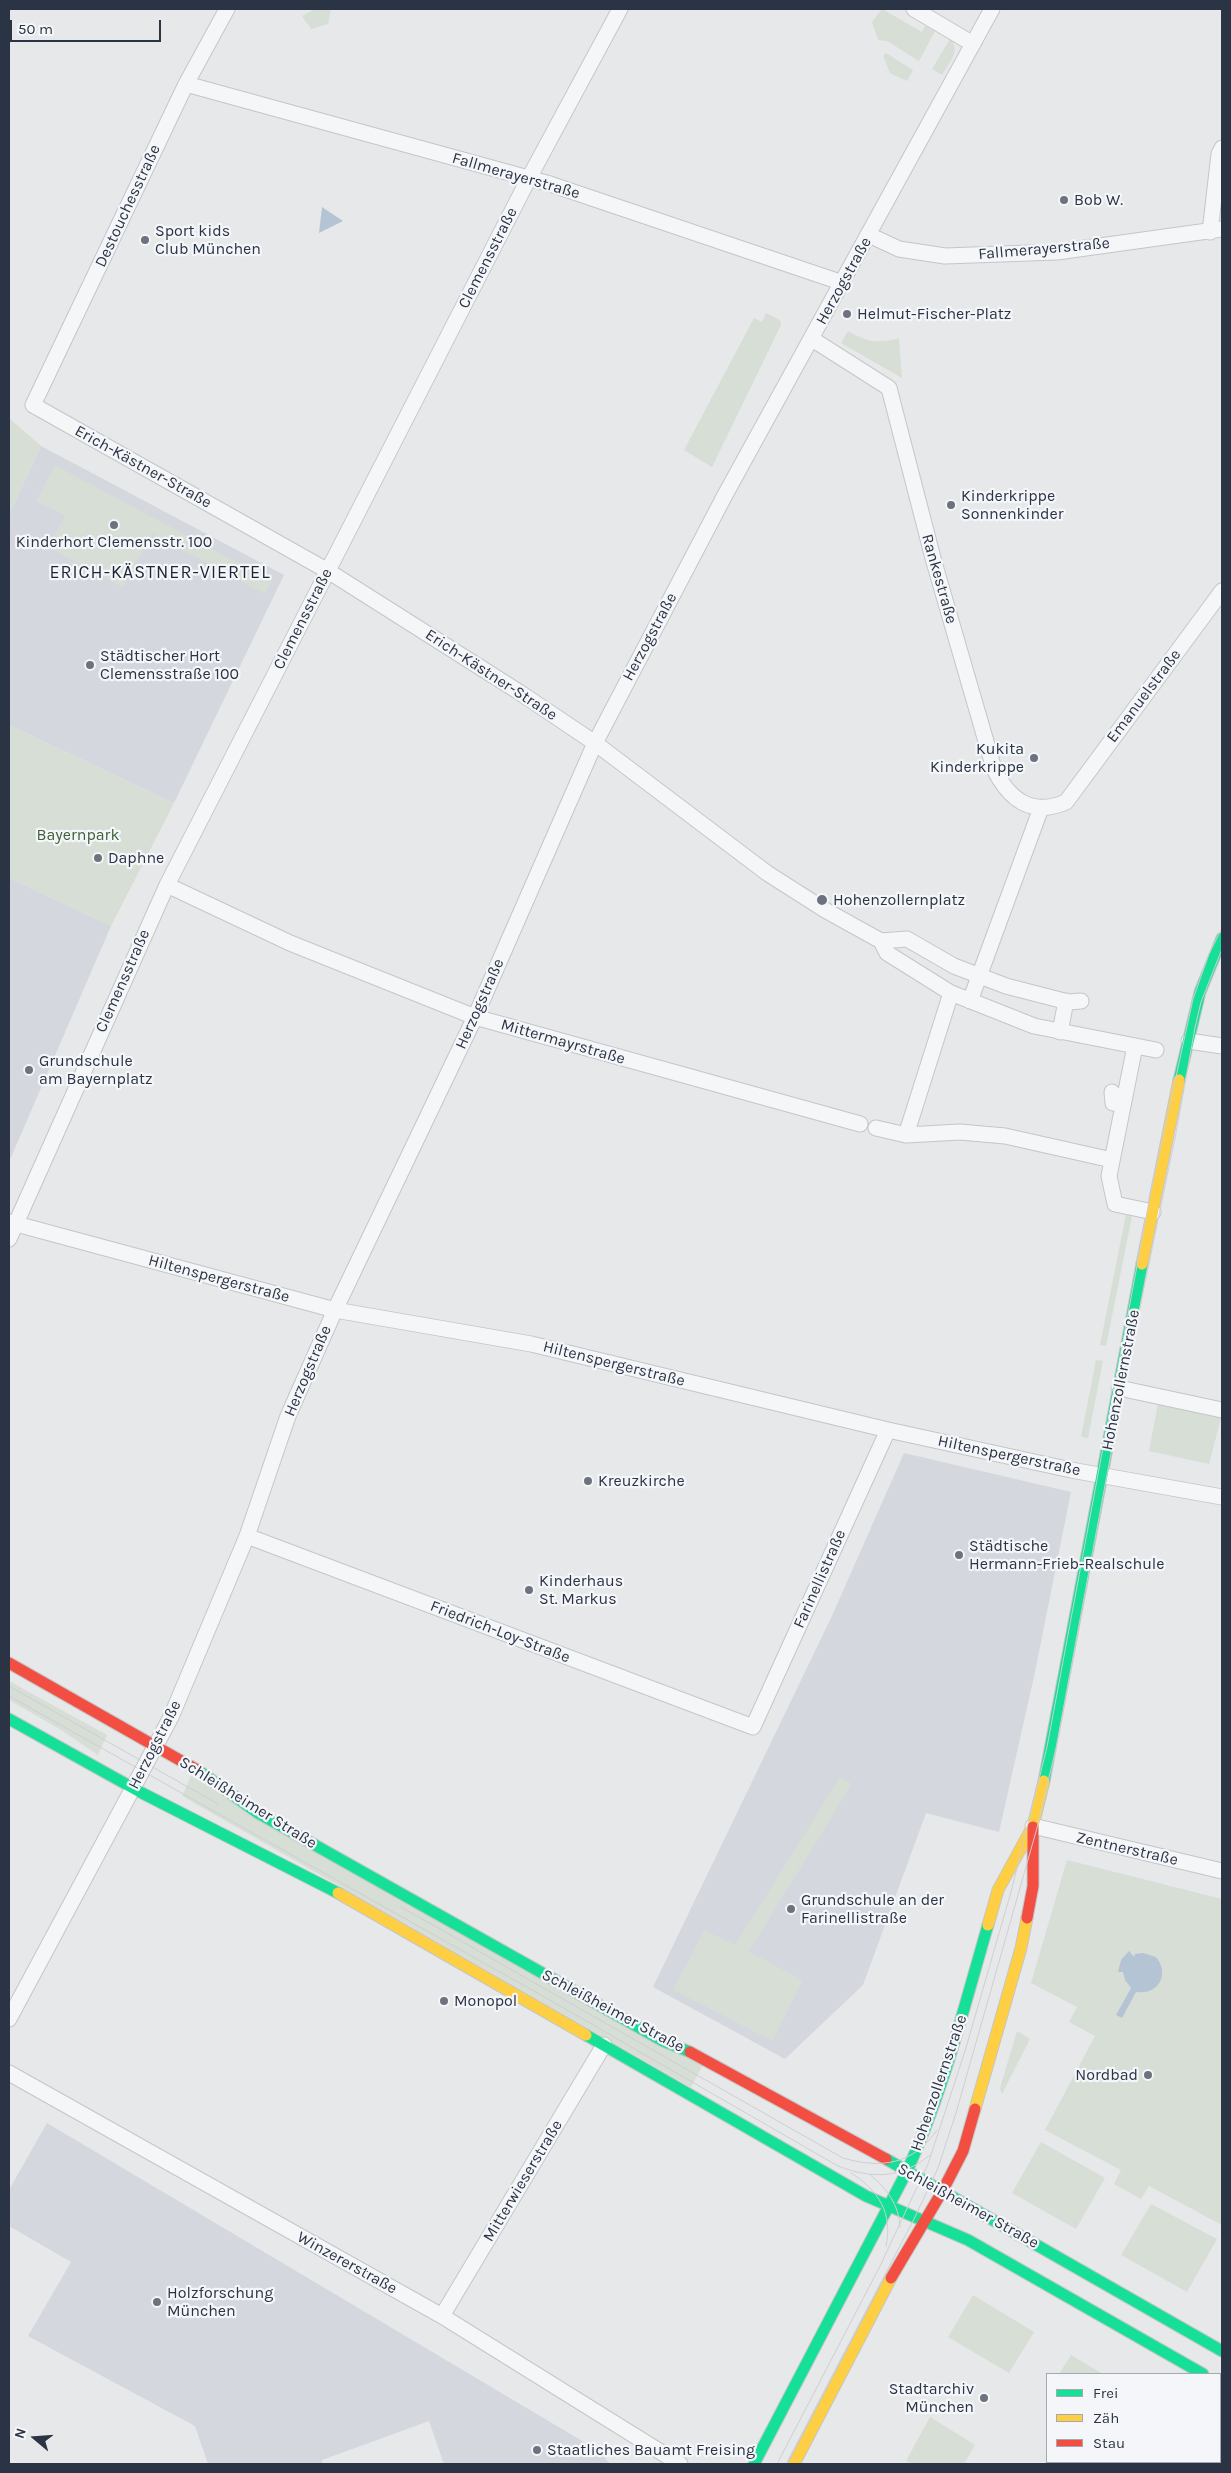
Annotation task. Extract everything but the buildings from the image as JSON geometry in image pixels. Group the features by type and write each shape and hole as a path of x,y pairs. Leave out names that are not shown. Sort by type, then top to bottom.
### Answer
{"main road":[{"name":"Hohenzollernstraße","path":"794,2464 898,2265 944,2190 963,2151 1020,1948 1034,1886 1033,1826 1052,1748 1153,1212 1189,1041 1207,972 1222,938"},
{"name":"Schleißheimer Straße","path":"9,1664 156,1746 200,1772 258,1813 438,1916 663,2041 694,2054 944,2190 1222,2351"},
{"name":"Schleißheimer Straße","path":"9,1719 134,1789 255,1852 295,1870 888,2206 924,2221 1002,2259 1201,2373"},
{"name":"Hohenzollernstraße","path":"754,2464 907,2171 923,2136 959,2026 998,1890 1033,1826"}],"street":[{"name":"Destouchesstraße","path":"33,405 186,84 227,9"},
{"name":"Clemensstraße","path":"9,1239 12,1223 167,885 529,178 620,9"},
{"path":"914,9 973,44"},
{"name":"Herzogstraße","path":"9,2019 134,1789 206,1638 246,1536 288,1416 335,1310 475,1017 595,742 725,495 992,9"},
{"name":"Fallmerayerstraße","path":"186,84 529,178 843,283"},
{"path":"1216,230 1219,154 1222,148"},
{"name":"Fallmerayerstraße","path":"869,235 899,249 945,256 1057,252 1216,230"},
{"name":"Rankestraße","path":"812,339 889,388 934,562 994,769 1002,784 1012,796 1026,804 1040,808"},
{"name":"Erich-Kästner-Straße","path":"33,405 328,571 595,742 724,843 781,883 880,941 887,953 924,978 951,993"},
{"name":"Emanuelstraße","path":"1040,808 1053,807 1066,802 1222,591"},
{"path":"970,1002 1040,808"},
{"name":"Mittermayrstraße","path":"167,885 290,943 475,1017 860,1124"},
{"path":"880,941 907,938 954,966 979,976 1006,986 1074,1003 1060,1032"},
{"path":"904,955 916,962 911,969"},
{"path":"906,1135 951,993 1034,1026 1156,1050"},
{"path":"1189,1041 1222,1046"},
{"path":"1135,1046 1116,1097 1112,1160 1109,1176 1115,1204 1153,1212"},
{"path":"876,1128 906,1135 960,1132 1005,1136 1112,1160"},
{"name":"Hiltenspergerstraße","path":"12,1223 335,1310 531,1344 888,1430 1071,1470 1222,1497"},
{"path":"1119,1388 1222,1410"},
{"name":"Farinellistraße","path":"752,1727 888,1430"},
{"name":"Friedrich-Loy-Straße","path":"246,1536 752,1727"},
{"name":"Zentnerstraße","path":"1033,1826 1222,1871"},
{"name":"Mitterwieserstraße","path":"442,2316 604,2045"},
{"name":"Winzererstraße","path":"9,2072 442,2316 680,2464"}],"shaded area":[{"path":"41,446 284,575 174,803 9,725 9,515"},
{"name":"Grundschule am Bayernplatz","path":"9,878 111,926 9,1162"},
{"name":"Grundschule an der Farinellistraße","path":"904,1453 1071,1492 1035,1672 999,1832 926,1813 863,1985 785,2059 653,1987 831,1618"},
{"path":"47,2123 599,2451 610,2464 444,2464 429,2421 322,2460 322,2464 208,2464 195,2426 28,2336 71,2262 9,2226 9,2190"}],"green space":[{"path":"315,9 331,9 328,24 311,29 302,16"},
{"path":"882,9 922,32 925,26 935,31 919,61 887,41 878,40 872,22"},
{"path":"950,39 955,48 953,57 942,75 932,69"},
{"path":"886,53 913,70 907,81 890,73 883,56"},
{"path":"766,313 780,320 781,325 712,467 684,450 754,318 762,322"},
{"path":"848,331 861,338 873,341 899,338 902,378 841,343"},
{"path":"9,418 41,446 9,515"},
{"name":"Kinderhort Clemensstr. 100","path":"55,465 272,581 265,594 152,534 123,587 48,547 65,516 36,501"},
{"name":"Bayernpark","path":"9,725 174,803 111,926 9,878"},
{"path":"1126,1214 1132,1216 1106,1346 1100,1345"},
{"path":"1096,1360 1103,1361 1088,1438 1081,1437"},
{"path":"1158,1404 1221,1418 1209,1464 1149,1451"},
{"path":"9,1681 107,1735 98,1755 58,1728 9,1700"},
{"path":"191,1776 703,2065 691,2087 182,1796"},
{"path":"840,1777 852,1784 749,1952 803,1980 773,2041 673,1990 704,1930 735,1945"},
{"name":"Nordbad","path":"1067,1860 1222,1899 1222,2225 1149,2186 1141,2199 1114,2184 1121,2170 1045,2130 1095,2036 1069,2022 1077,2007 1031,1983"},
{"path":"1017,2031 1030,2039 1002,2094 1000,2088"},
{"path":"1041,2142 1105,2178 1076,2229 1012,2193"},
{"path":"1151,2204 1217,2239 1187,2292 1121,2255"},
{"path":"973,2295 1034,2332 1009,2373 948,2337"},
{"path":"1071,2355 1101,2373 1060,2373"},
{"path":"930,2417 975,2445 964,2464 912,2464 906,2461"}],"water":[{"path":"322,207 343,221 319,233"},
{"path":"1129,1951 1134,1957 1135,1954 1143,1953 1156,1957 1162,1970 1162,1976 1156,1987 1144,1992 1136,1992 1122,2018 1116,2015 1131,1988 1125,1980 1123,1972 1118,1972 1121,1960"}],"tram line":[{"path":"777,2464 880,2266 928,2164 965,2051 1011,1892 1047,1747 1151,1191 1193,999 1209,954 1222,928"},
{"path":"786,2464 915,2217 938,2168 956,2113 1037,1828 1056,1748 1123,1389 1176,1133 1195,1028 1201,1002 1222,949"},
{"path":"9,1686 218,1804"},
{"path":"9,1696 548,1999 838,2166 874,2175 886,2174 908,2169 930,2155"},
{"path":"401,1907 843,2158 870,2163 895,2161 918,2151 937,2130"},
{"path":"851,2173 869,2187 882,2204 887,2223 886,2246"},
{"path":"870,2175 887,2191 895,2204 900,2227"}],"traffic: fast":[{"path":"1179,1080 1200,992 1222,938"},
{"path":"1044,1781 1142,1264"},
{"path":"9,1719 142,1793 338,1893"},
{"path":"199,1771 258,1813 663,2041 690,2052"},
{"path":"754,2464 907,2171 942,2081 988,1925"},
{"path":"586,2035 866,2196 968,2240 1201,2373"},
{"path":"886,2159 1222,2351"}],"traffic: slow":[{"path":"1142,1264 1179,1080"},
{"path":"988,1925 998,1890 1033,1826 1044,1781"},
{"path":"338,1893 586,2035"},
{"path":"975,2109 1021,1948 1027,1918"},
{"path":"794,2464 891,2278"}],"traffic: jam":[{"path":"9,1663 199,1771"},
{"path":"1027,1918 1033,1886 1033,1827"},
{"path":"690,2052 886,2159"},
{"path":"891,2278 943,2190 963,2151 975,2109"}],"place":[{"name":"Bob W.","path":"1064,200"},
{"name":"Sport kids Club München","path":"145,240"},
{"name":"Helmut-Fischer-Platz","path":"847,314"},
{"name":"Kinderkrippe Sonnenkinder","path":"951,505"},
{"name":"Kinderhort Clemensstr. 100","path":"114,525"},
{"name":"Städtischer Hort Clemensstraße 100","path":"90,665"},
{"name":"Kukita Kinderkrippe","path":"1034,758"},
{"name":"Daphne","path":"98,858"},
{"name":"Hohenzollernplatz","path":"822,900"},
{"name":"Grundschule am Bayernplatz","path":"29,1070"},
{"name":"Kreuzkirche","path":"588,1481"},
{"name":"Städtische Hermann-Frieb-Realschule","path":"959,1555"},
{"name":"Kinderhaus St. Markus","path":"529,1590"},
{"name":"Grundschule an der Farinellistraße","path":"791,1909"},
{"name":"Monopol","path":"444,2001"},
{"name":"Nordbad","path":"1148,2075"},
{"name":"Holzforschung München","path":"157,2302"},
{"name":"Stadtarchiv München","path":"984,2398"},
{"name":"Staatliches Bauamt Freising","path":"537,2450"}],"district":[{"name":"ERICH-KÄSTNER-VIERTEL","path":"160,573"}]}
